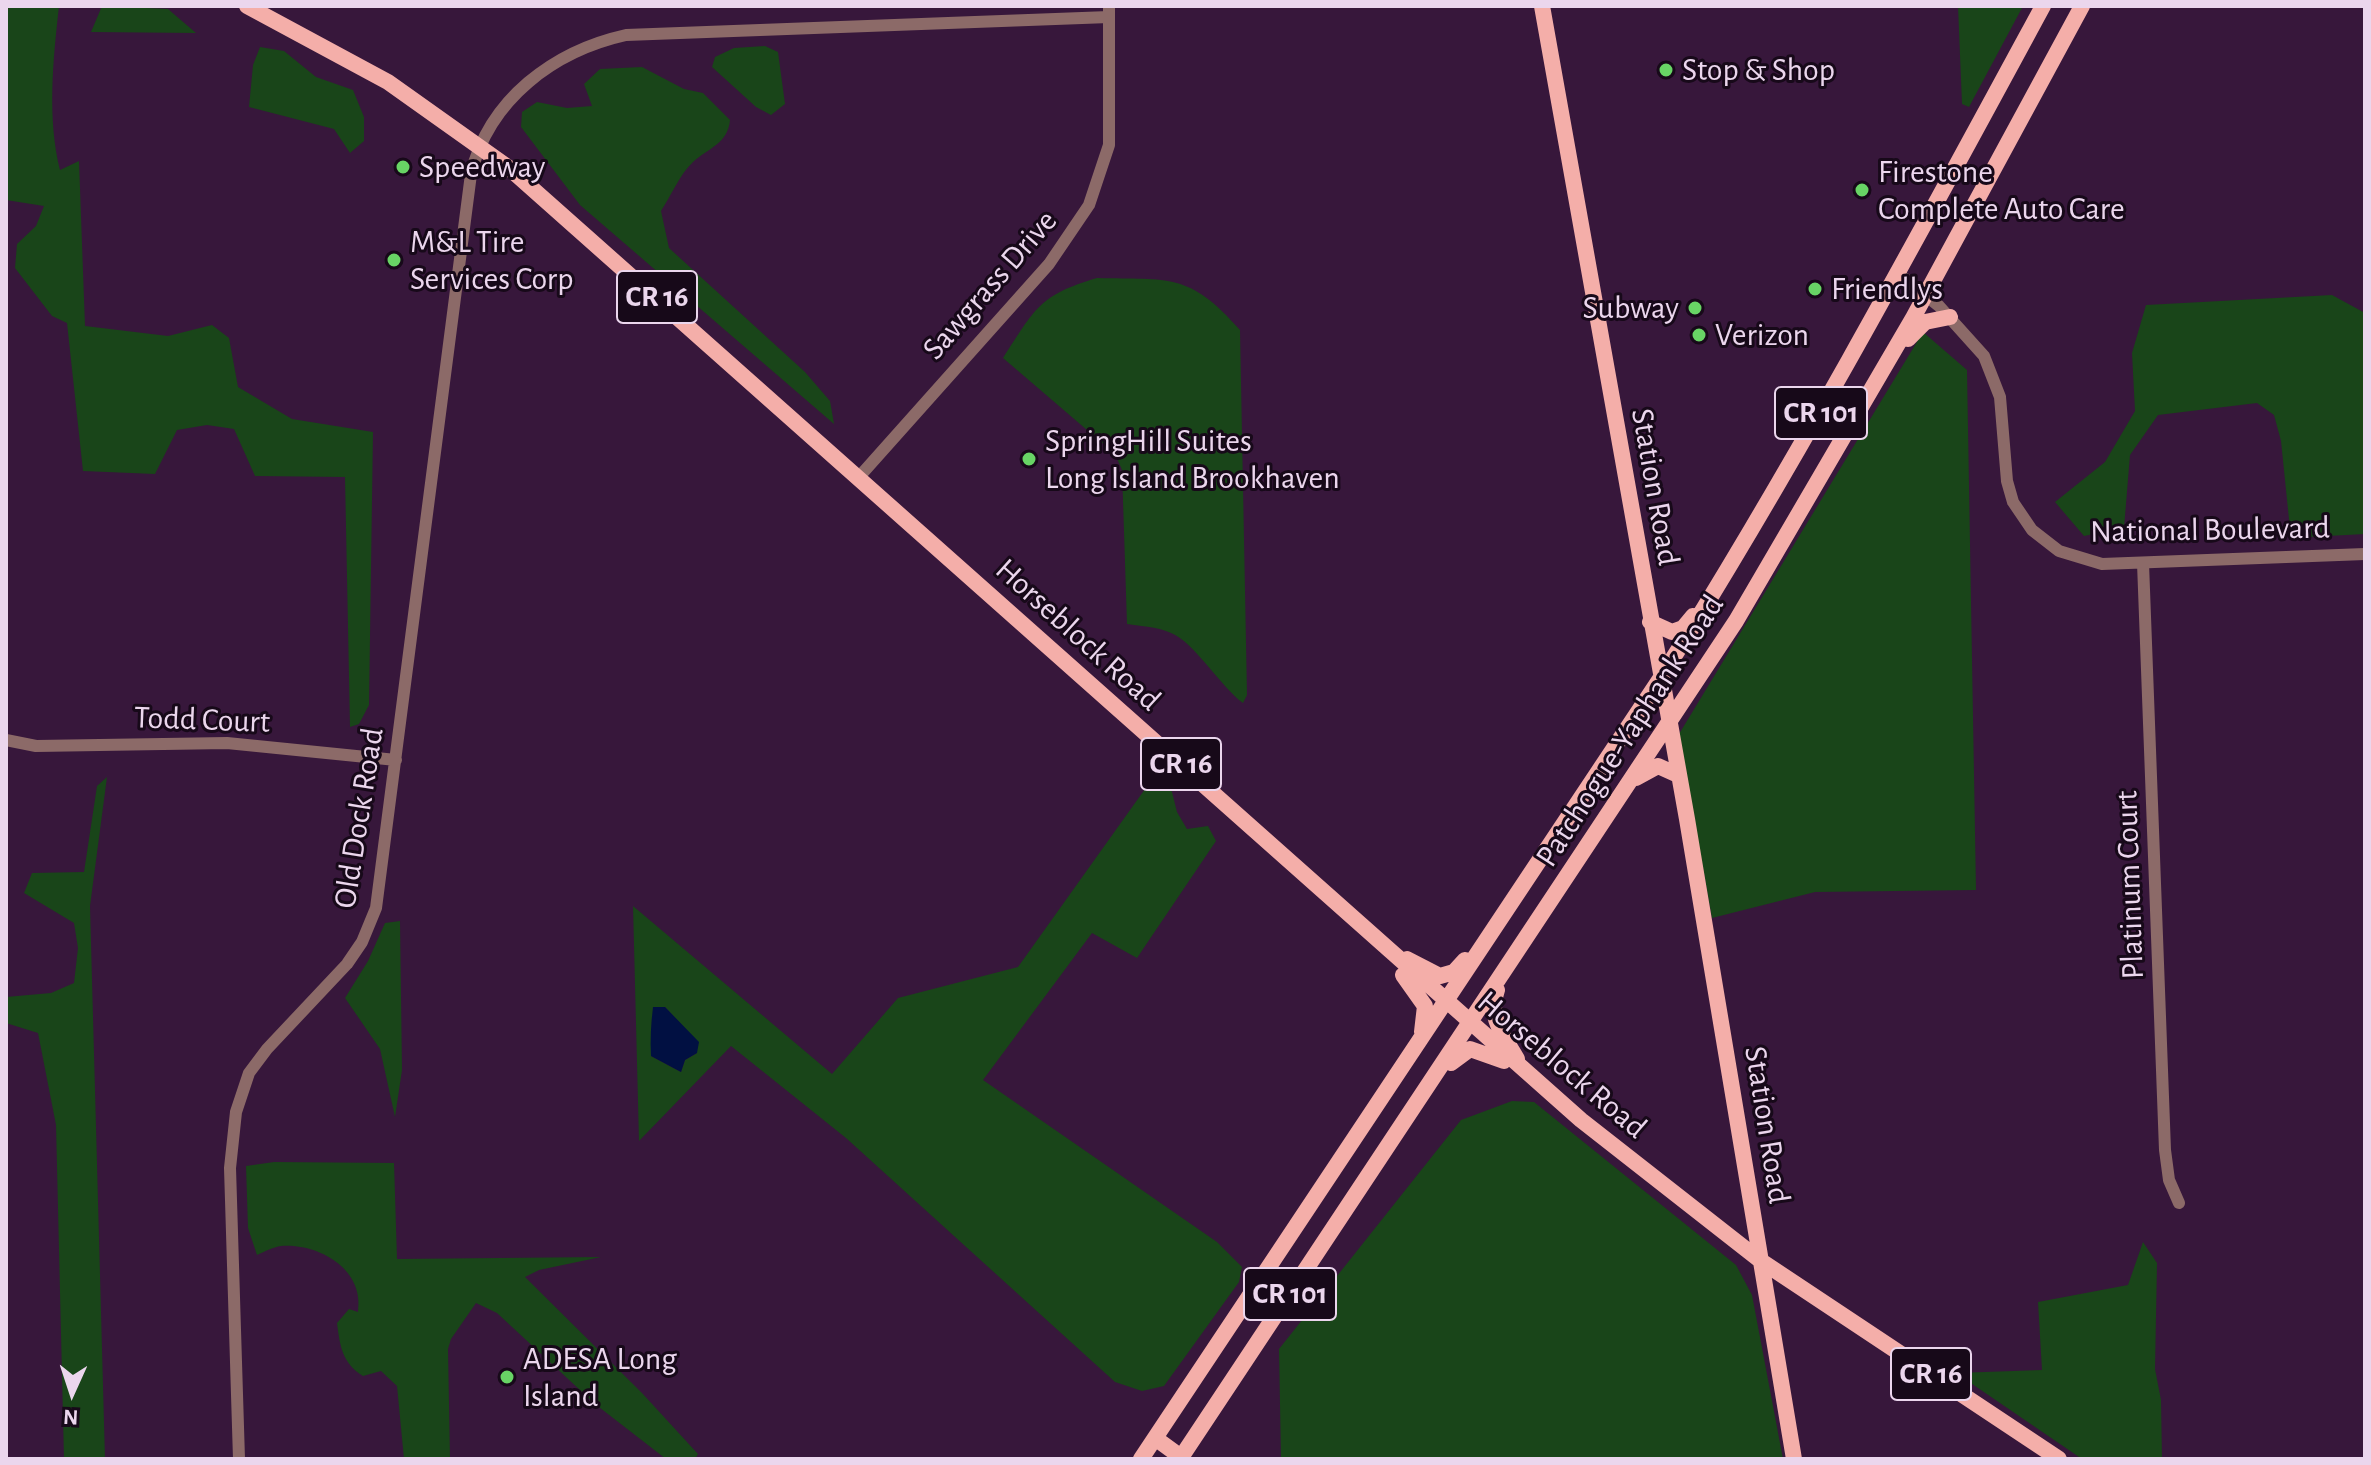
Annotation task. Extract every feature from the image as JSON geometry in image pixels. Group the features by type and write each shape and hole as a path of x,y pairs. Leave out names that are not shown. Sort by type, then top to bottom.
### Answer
{"main road":[{"name":"Horseblock Road","path":"247,6 366,69 481,145 572,221 1444,1003 1613,1147 1761,1261 2059,1459"},
{"name":"Station Road","path":"1542,6 1669,723 1794,1459"},
{"name":"CR 101","path":"1719,585 1899,274 2043,6"},
{"name":"Patchogue-Yaphank Road","path":"1181,1458 1669,723 1775,557 1926,295 2082,6"},
{"path":"1882,372 1920,325 1950,317"},
{"path":"1650,622 1667,632 1678,631 1719,585"},
{"name":"Patchogue-Yaphank Road","path":"1141,1459 1660,679 1719,585"},
{"path":"1628,784 1652,767 1664,767 1678,775"},
{"path":"1378,943 1434,975 1445,976 1454,972 1491,933"},
{"path":"1378,943 1424,1003 1426,1015 1421,1038"},
{"path":"1504,971 1492,1012 1521,1069"},
{"path":"1425,1090 1465,1050 1475,1049 1521,1069"},
{"path":"1155,1438 1181,1458"}],"street":[{"name":"Old Dock Road","path":"239,1459 230,1168 236,1112 249,1073 362,942 376,906 469,185 481,145 512,99 548,65 594,43 626,35 1109,12"},
{"name":"Sawgrass Drive","path":"859,477 1049,264 1078,225 1098,186 1109,145 1109,12"},
{"name":"National Boulevard","path":"1899,274 1950,317 1984,356 1997,385 2009,491 2032,530 2049,545 2079,560 2102,564 2365,554"},
{"name":"Platinum Court","path":"2143,563 2165,1150 2169,1180 2179,1203"},
{"name":"Todd Court","path":"6,740 36,746 227,743 396,760"}],"green space":[{"path":"6,6 59,6 52,109 60,170 79,161 85,326 168,336 212,325 229,338 238,387 292,419 373,432 369,705 359,724 350,727 345,477 255,476 234,429 207,425 177,430 155,474 83,471 67,323 52,316 15,268 17,244 36,226 44,206 6,200"},
{"path":"102,6 168,9 196,33 91,32"},
{"path":"1958,6 2023,6 1969,107 1962,104"},
{"path":"765,46 778,52 785,104 771,115 756,107 712,67 715,57 734,48"},
{"path":"260,47 284,51 316,77 353,90 364,117 364,141 350,153 334,129 249,107 253,65"},
{"path":"642,67 684,89 703,93 730,120 725,135 688,167 661,211 669,248 805,372 830,401 834,424 580,205 521,127 522,112 537,102 567,108 592,106 584,84 600,69"},
{"path":"1097,278 1177,283 1206,298 1240,330 1247,695 1243,703 1180,638 1161,629 1127,624 1122,470 1115,454 1003,358 1040,306 1062,291"},
{"path":"2332,295 2365,313 2365,534 2309,537 2290,529 2281,441 2274,415 2257,403 2158,415 2130,455 2124,528 2084,536 2055,502 2105,462 2135,411 2132,353 2146,305"},
{"path":"1923,332 1967,370 1976,890 1815,892 1712,918 1679,734"},
{"path":"107,777 90,906 105,1459 64,1459 56,1125 38,1033 6,1023 6,997 51,993 74,983 78,948 74,923 24,893 32,873 84,872 97,786"},
{"path":"1159,781 1171,788 1177,812 1187,829 1208,826 1216,841 1137,958 1092,933 983,1080 1217,1242 1242,1267 1239,1282 1164,1386 1142,1391 1115,1382 846,1138 731,1046 639,1141 633,906 832,1074 898,998 1018,967 1150,782","holes":["665,1007 689,1033 697,1053 685,1060 681,1072 651,1056 652,1017"]},
{"path":"400,921 402,1070 395,1117 380,1049 345,998 368,961 385,923"},
{"path":"1512,1101 1534,1102 1736,1265 1752,1295 1783,1459 1281,1459 1279,1349 1461,1120"},
{"path":"274,1162 394,1163 397,1259 601,1257 539,1270 525,1277 642,1393 698,1454 695,1459 666,1459 595,1404 497,1313 476,1303 451,1339 448,1349 450,1459 404,1459 397,1386 381,1371 363,1376 356,1371 346,1360 341,1346 337,1323 349,1309 358,1312 354,1283 346,1271 323,1254 295,1246 278,1247 257,1255 248,1228 246,1166"},
{"path":"2143,1242 2157,1263 2155,1369 2161,1400 2162,1459 2082,1459 1956,1373 2042,1370 2038,1302 2128,1285"}],"shaded area":[{"path":"653,1007 665,1007 699,1042 697,1053 685,1060 681,1072 651,1056"}],"place":[{"name":"Stop & Shop","path":"1666,70"},
{"name":"Speedway","path":"403,167"},
{"name":"Firestone Complete Auto Care","path":"1862,190"},
{"name":"M&L Tire Services Corp","path":"394,260"},
{"name":"Friendlys","path":"1815,289"},
{"name":"Subway","path":"1695,308"},
{"name":"Verizon","path":"1699,335"},
{"name":"SpringHill Suites Long Island Brookhaven","path":"1029,459"},
{"name":"ADESA Long Island","path":"507,1377"}]}
